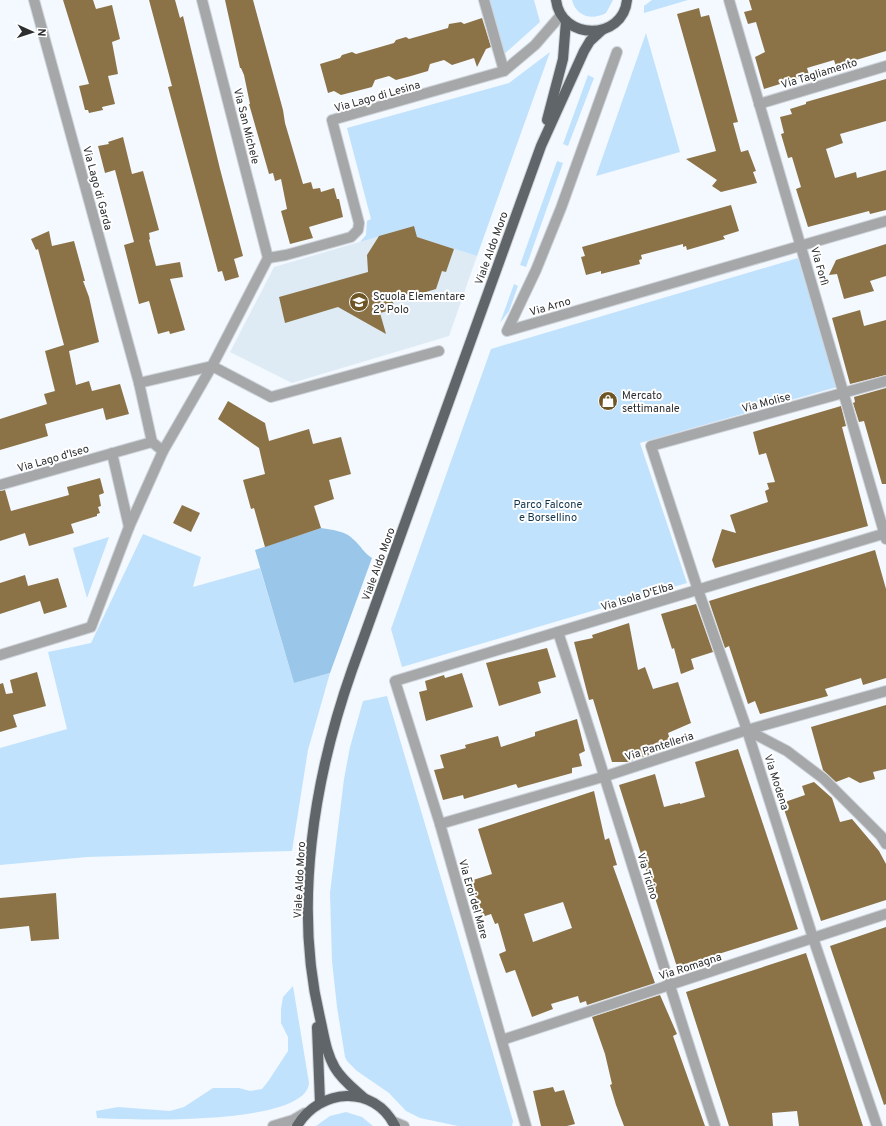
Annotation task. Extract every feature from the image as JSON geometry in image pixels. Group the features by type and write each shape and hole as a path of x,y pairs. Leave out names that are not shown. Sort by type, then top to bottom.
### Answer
{"main road":[{"name":"Viale Aldo Moro","path":"320,1102 316,1005 308,937 309,884 318,800 330,740 352,670 460,374 540,146 563,59 564,18 556,0"},
{"name":"Viale Aldo Moro","path":"540,146 590,41 602,30 618,20 628,1"},
{"path":"564,18 579,30 586,32 602,30"},
{"name":"Viale Aldo Moro","path":"316,1005 326,1046 334,1067 364,1098 380,1107 393,1123"},
{"name":"Viale Aldo Moro","path":"297,1126 306,1113 320,1102 337,1096 364,1098"}],"street":[{"name":"Via Lago di Garda","path":"34,0 139,383 152,442"},
{"name":"Via San Michele","path":"202,0 268,258"},
{"path":"484,0 504,72"},
{"name":"Via Forlì","path":"729,0 886,535"},
{"name":"Via Lago di Lesina","path":"268,258 286,255 351,238 358,230 359,223 332,120 504,72 564,18"},
{"name":"Via Arno","path":"617,52 562,208 536,270 507,331 886,221"},
{"name":"Via Tagliamento","path":"759,104 886,66"},
{"path":"0,655 91,627 129,527 164,451 212,366 268,258"},
{"path":"139,383 212,366 271,397 439,351"},
{"name":"Via Molise","path":"651,446 886,381"},
{"path":"152,442 164,451"},
{"name":"Via Lago d'Iseo","path":"0,485 152,442"},
{"name":"Via Modena","path":"651,446 698,590 747,730 813,938 878,1126"},
{"path":"112,453 129,527"},
{"name":"Via Isola D'Elba","path":"395,681 886,535"},
{"name":"Via Ticino","path":"558,632 606,776 669,986 715,1126"},
{"name":"Via Eroi del Mare","path":"395,681 440,824 526,1126"},
{"name":"Via Pantelleria","path":"440,824 606,776 747,730 886,691"},
{"path":"747,730 787,751 824,779 881,836 886,844"},
{"name":"Via Romagna","path":"502,1040 886,914"},
{"path":"273,1126 293,1120 306,1113"},
{"path":"393,1123 404,1126"}],"shaded area":[{"name":"Scuola Elementare 2° Polo","path":"414,226 455,249 477,256 449,336 292,383 230,352 274,267"},
{"path":"321,528 339,531 351,537 372,558 330,673 294,683 255,550"}],"green space":[{"path":"487,0 534,0 540,22 502,56"},
{"path":"572,0 613,0 606,13 595,17 590,17 585,16 577,10"},
{"path":"652,0 688,0 644,13 644,6"},
{"path":"646,33 680,152 596,176"},
{"path":"550,52 477,256 417,237 414,226 360,242 366,235 367,221 371,219 347,128 509,83"},
{"path":"588,75 594,78 568,146 563,144"},
{"path":"557,161 563,163 526,267 520,265"},
{"name":"Parco Falcone e Borsellino","path":"798,258 837,387 640,443 687,583 402,667 391,629 491,349"},
{"path":"514,284 518,286 509,311 500,323"},
{"path":"143,534 201,557 193,587 260,568 294,683 330,673 308,750 292,851 87,857 0,865 0,748 67,729 48,652 91,643"},
{"path":"109,537 87,598 73,548"},
{"path":"387,696 513,1121 512,1126 458,1126 420,1118 406,1111 389,1093 357,1071 345,1057 337,1007 332,961 330,893 344,779 350,747 363,701"},
{"path":"293,986 309,1083 300,1097 280,1107 250,1113 215,1117 179,1119 97,1118 96,1111 118,1107 170,1111 184,1107 213,1088 239,1088 250,1091 262,1089 288,1051 288,1037 281,1023 281,1009 283,997"},
{"path":"346,1112 362,1117 373,1126 316,1126 330,1116"}],"building":[{"path":"63,0 93,0 96,9 112,5 120,39 112,42 118,74 108,76 115,104 102,107 103,110 89,113 88,110 85,110 79,86 89,84"},
{"path":"149,0 175,0 180,18 183,16 220,169 243,256 234,259 239,277 225,281 222,271 218,272 168,87 172,86"},
{"path":"225,0 253,0 283,110 285,123 303,184 311,182 313,189 320,188 321,192 334,188 337,199 339,199 343,217 309,227 313,238 290,244 281,211 287,209 281,179 275,181 273,173 269,174 249,104 244,75 240,68"},
{"path":"749,0 886,0 886,51 836,66 834,60 807,68 809,75 764,89 755,57 765,52 756,22 748,24 744,12 752,10"},
{"path":"699,8 701,17 709,15 738,122 733,123 741,152 748,150 756,171 753,172 757,183 721,192 712,186 717,180 686,159 716,151 677,14"},
{"path":"482,18 491,47 486,49 477,67 474,58 452,65 444,60 430,64 428,71 411,76 396,80 389,76 375,80 372,87 341,95 334,91 328,93 320,64 340,58 342,55 352,52 356,54 394,43 396,40 406,37 409,39 448,28 449,24 461,22 464,24"},
{"path":"886,79 886,121 840,134 843,143 826,149 835,178 856,172 857,178 886,170 886,210 870,214 869,211 808,227 796,189 801,187 792,157 788,158 781,134 784,133 780,117 792,114 790,109 806,104 806,102"},
{"path":"123,137 132,174 143,171 159,230 149,233 149,240 156,266 180,262 183,277 170,279 185,330 170,334 169,331 158,334 149,301 139,304 124,245 134,242 115,170 105,173 98,146 109,144 108,142"},
{"path":"731,205 739,231 723,236 725,239 687,250 686,246 683,247 683,244 641,255 642,259 639,260 640,264 601,274 601,271 586,275 581,257 585,256 582,247"},
{"path":"414,226 417,237 454,249 446,272 442,271 436,289 419,294 418,291 392,299 395,309 380,313 386,334 338,307 285,323 279,297 368,272 367,255 379,236"},
{"path":"49,231 52,246 74,241 99,342 69,351 76,385 89,381 92,391 120,384 129,414 106,420 103,408 45,424 48,436 0,450 0,419 47,404 44,394 55,391 45,351 64,345 38,249 36,250 31,239"},
{"path":"886,244 886,276 870,281 874,291 844,299 837,274 829,275 836,260"},
{"path":"860,310 864,326 886,320 886,375 850,384 832,318"},
{"path":"886,388 886,484 882,484 864,421 859,422 853,403 855,402 854,397"},
{"path":"228,401 265,423 269,441 309,429 313,444 341,437 351,474 329,480 334,499 314,506 321,528 265,547 254,508 251,509 243,480 265,474 259,448 218,419"},
{"path":"841,406 846,426 842,427 868,526 715,568 712,560 722,529 736,533 730,515 768,502 765,491 769,489 767,483 775,482 766,453 759,455 753,432"},
{"path":"100,478 104,493 99,495 101,506 98,507 100,513 97,514 97,516 71,524 74,533 29,546 25,533 0,541 0,491 5,490 11,511 69,495 67,487"},
{"path":"182,505 200,513 191,532 173,523"},
{"path":"875,550 886,589 886,678 863,685 861,678 825,689 828,696 760,714 755,701 748,704 729,646 725,648 709,601"},
{"path":"25,575 28,586 58,578 67,607 44,614 40,601 0,614 0,583"},
{"path":"696,604 713,652 691,659 694,669 681,674 674,648 672,649 661,614"},
{"path":"629,623 638,670 645,667 653,689 678,682 691,723 668,733 671,743 648,751 649,755 627,762 612,762 593,699 589,700 574,642 593,638 592,635"},
{"path":"547,648 556,677 538,682 541,693 499,706 486,663"},
{"path":"37,672 46,706 13,715 17,727 0,732 0,684 3,683 6,694 13,693 10,680"},
{"path":"462,673 473,707 426,721 419,692 427,690 425,681 444,675 445,678"},
{"path":"886,705 886,769 873,772 875,779 860,783 849,777 836,782 823,770 811,727"},
{"path":"577,719 585,751 579,754 582,766 572,768 572,773 518,788 516,784 464,799 463,795 443,800 434,770 444,768 440,755 466,748 465,745 498,736 501,747 535,736 535,732"},
{"path":"738,749 798,929 677,967 619,785 655,774 664,807 705,797 695,762"},
{"path":"814,782 832,798 840,822 852,819 879,851 886,864 886,900 821,921 782,803 805,795 802,786"},
{"path":"594,791 605,840 609,838 617,865 613,866 655,983 587,1005 586,1001 580,1003 578,996 551,1004 553,1009 532,1017 515,970 506,973 499,954 506,951 498,923 495,924 491,914 482,917 470,881 492,874 478,829","holes":["563,902 572,928 533,942 524,914"]},
{"path":"56,893 59,939 31,941 29,926 0,929 0,898"},
{"path":"886,927 886,1104 884,1105 830,946"},
{"path":"806,953 863,1126 799,1126 797,1111 772,1113 773,1126 729,1126 686,992"},
{"path":"660,995 677,1034 673,1036 705,1126 624,1126 616,1105 610,1085 612,1084 605,1054 592,1017"},
{"path":"553,1087 555,1092 564,1090 575,1124 567,1126 541,1126 533,1091"}],"place":[{"name":"Scuola Elementare 2° Polo","path":"359,302"},
{"name":"Mercato settimanale","path":"608,401"}]}
